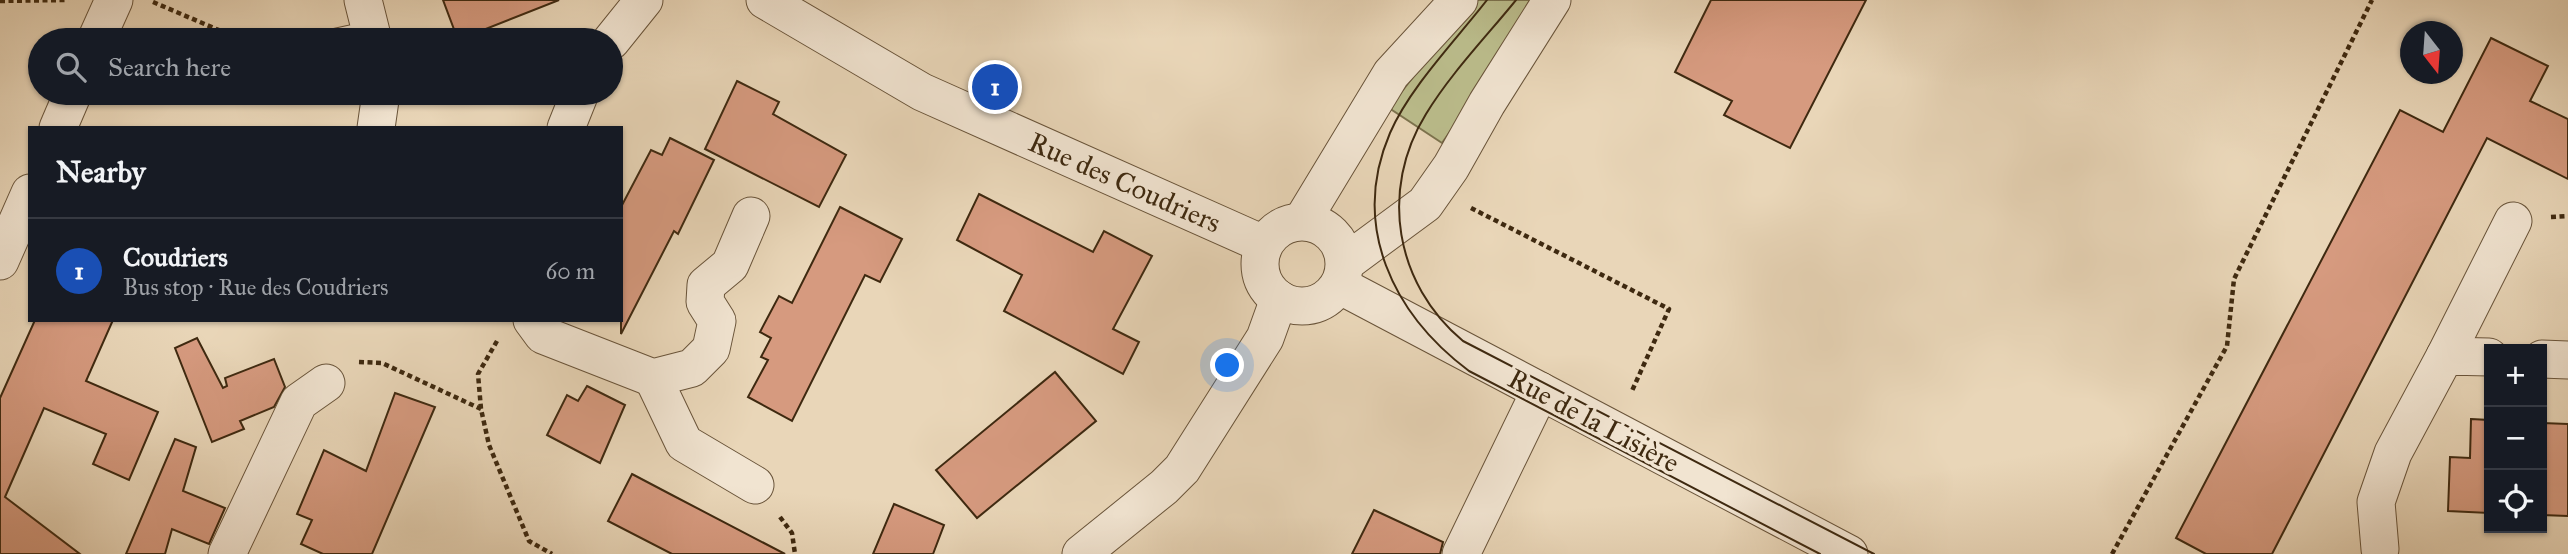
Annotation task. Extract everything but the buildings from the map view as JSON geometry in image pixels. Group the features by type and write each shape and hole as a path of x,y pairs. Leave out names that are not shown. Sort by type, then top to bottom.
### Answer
{"street":[{"path":"101,28 114,0"},
{"path":"621,28 644,0"},
{"name":"Rue des Coudriers","path":"765,0 806,10 922,92 1264,244"},
{"path":"1302,221 1391,74 1459,0"},
{"path":"1342,274 1343,249 1331,232 1320,225 1302,221 1281,228 1264,244 1260,267 1262,277 1265,286 1279,299 1290,304 1310,306 1330,296 1342,274 1425,204 1451,167 1487,103 1552,0"},
{"path":"59,126 68,105"},
{"path":"376,126 379,105"},
{"path":"567,126 575,105"},
{"path":"0,261 28,198"},
{"path":"517,326 653,378 692,368 711,349 717,321 705,302 706,285 730,265 751,216"},
{"path":"2380,549 2376,502 2393,453 2514,221"},
{"name":"Rue de la Lisière","path":"1342,274 1540,391 1849,554"},
{"path":"1081,554 1164,487 1182,469 1265,338 1279,299"},
{"path":"2445,356 2484,357"},
{"path":"2547,359 2568,360"},
{"path":"653,378 684,443 755,485"},
{"path":"227,554 299,402 326,383"},
{"path":"1461,554 1540,391"}],"path":[{"path":"0,1 68,0"},
{"path":"149,0 214,28"},
{"path":"2112,554 2227,346 2234,279 2372,0"},
{"path":"1463,204 1668,309 1627,403"},
{"path":"517,326 478,374 481,409 500,475 529,541 552,554"},
{"path":"326,383 325,371 357,362 382,363 481,409"}],"green space":[{"path":"1473,0 1530,0 1492,72 1442,143 1389,108"}],"tram line":[{"path":"1487,0 1409,98 1390,133 1379,168 1375,201 1377,234 1386,266 1400,295 1419,323 1442,348 1469,371 1820,554"},
{"path":"1516,0 1446,84 1411,143 1402,174 1399,204 1401,235 1409,264 1422,292 1440,318 1463,341 1874,554"}],"place":[{"name":"Coudriers","path":"995,87"}]}
